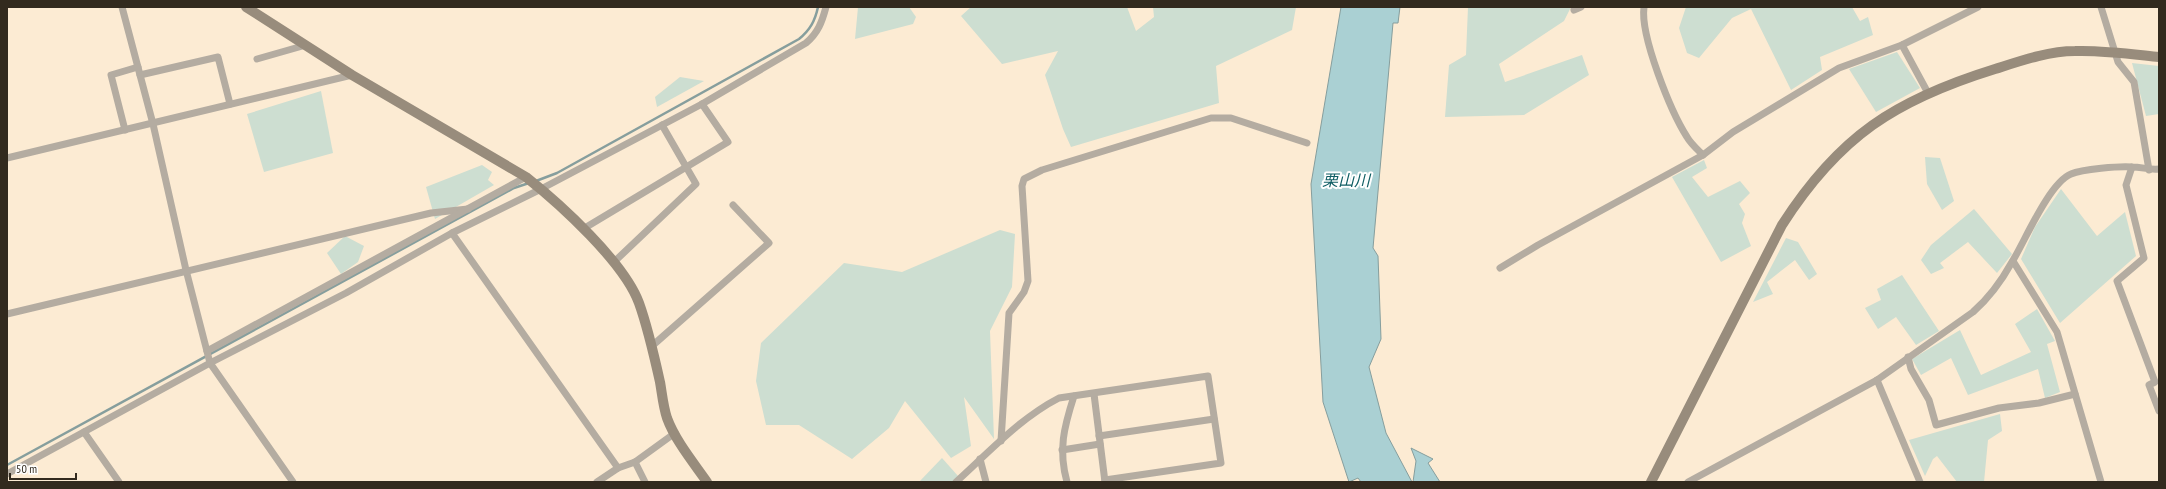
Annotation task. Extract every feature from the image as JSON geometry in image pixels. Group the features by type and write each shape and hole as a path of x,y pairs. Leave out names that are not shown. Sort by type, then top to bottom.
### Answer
{"street":[{"path":"122,7 210,363 293,482"},
{"path":"246,7 352,75 526,177 542,189 583,229 614,262 638,301 652,346 667,418 707,482"},
{"path":"7,474 210,363 346,294 452,233 542,189 702,104 806,43 814,36 821,24 826,7"},
{"path":"1644,7 1642,16 1653,57 1676,117 1687,139 1703,155"},
{"path":"1500,268 1538,245 1703,155 1732,132 1839,68 1902,45 1978,7"},
{"path":"2100,7 2118,62 2134,82 2149,170"},
{"path":"257,59 306,45"},
{"path":"1902,45 1928,93"},
{"path":"1651,482 1782,225 1803,192 1827,164 1857,136 1883,117 1928,93 1953,82 2049,54 2074,50 2115,52 2159,57"},
{"path":"140,75 218,57 230,104"},
{"path":"125,130 111,75 138,67"},
{"path":"7,158 352,75"},
{"path":"583,229 728,142 702,104"},
{"path":"1001,441 1009,313 1024,292 1028,281 1022,186 1024,179 1042,170 1212,118 1231,118 1307,143"},
{"path":"614,262 696,184 662,125"},
{"path":"2132,166 2126,185 2144,258 2117,281 2156,382 2149,385 2159,411"},
{"path":"1688,482 1877,380 1973,312 1985,301 2013,261 2025,235 2062,180 2071,174 2082,171 2132,166 2149,170 2159,169"},
{"path":"207,351 526,177"},
{"path":"652,346 769,243 732,205"},
{"path":"7,314 186,270 430,213 468,209"},
{"path":"452,233 618,468"},
{"path":"2013,261 2057,332 2101,482"},
{"path":"1908,357 1913,373 1929,400 1936,425 1999,408 2039,403 2075,394"},
{"path":"956,482 1001,441 1047,404 1059,398 1208,376 1221,463 1105,481 1094,394"},
{"path":"1877,380 1920,482"},
{"path":"1067,482 1062,450 1063,430 1074,396"},
{"path":"1099,436 1214,419"},
{"path":"84,432 119,482"},
{"path":"597,482 618,468 635,462 675,433"},
{"path":"1062,450 1100,444"},
{"path":"980,459 986,482"},
{"path":"635,462 645,482"}],"green space":[{"path":"858,7 909,7 916,17 913,24 855,39"},
{"path":"971,7 1127,7 1136,31 1154,17 1153,7 1296,7 1292,30 1216,66 1219,103 1071,147 1063,129 1045,75 1058,51 1002,64 961,16"},
{"path":"1468,7 1571,7 1564,21 1499,64 1505,82 1582,55 1589,75 1524,115 1445,117 1449,65 1466,55"},
{"path":"1686,7 1852,7 1860,21 1868,17 1873,35 1820,57 1822,70 1791,90 1751,9 1732,18 1699,58 1687,53 1679,28"},
{"path":"1897,52 1920,88 1876,112 1849,69"},
{"path":"2132,63 2159,66 2159,114 2146,116"},
{"path":"680,77 704,81 657,107 655,97"},
{"path":"321,91 333,153 264,172 247,114"},
{"path":"1925,157 1940,158 1954,201 1942,210 1927,184"},
{"path":"1704,160 1707,168 1692,177 1708,197 1740,181 1750,193 1739,204 1745,214 1742,223 1751,246 1721,262 1672,177"},
{"path":"482,165 492,172 488,180 494,185 435,219 426,187"},
{"path":"2061,189 2097,236 2125,212 2136,256 2060,323 2021,259 2035,227"},
{"path":"1974,209 2012,254 1997,273 1968,242 1940,263 1944,268 1931,274 1921,260 1931,245"},
{"path":"1000,230 1015,234 1012,287 990,331 994,439 964,397 971,446 951,458 905,401 889,428 852,459 799,425 766,425 756,381 761,343 844,263 902,272"},
{"path":"345,236 364,246 358,262 341,274 327,253"},
{"path":"1786,238 1798,242 1817,274 1809,280 1795,260 1767,282 1773,294 1753,302"},
{"path":"1902,275 1939,331 1916,345 1896,317 1878,329 1865,308 1881,300 1877,289"},
{"path":"2037,309 2055,341 2047,344 2060,392 2045,398 2038,369 1968,395 1951,358 1921,375 1912,359 1960,330 1981,375 2031,352 2015,324"},
{"path":"2000,414 2002,431 1988,440 1984,482 1957,482 1937,456 1933,459 1925,476 1909,440"},
{"path":"942,458 958,476 955,482 919,482"}],"water":[{"name":"栗山川","path":"1341,7 1400,7 1398,23 1393,23 1373,248 1378,256 1381,339 1369,367 1386,433 1412,482 1361,482 1358,478 1349,482 1323,402 1311,184"},
{"path":"1411,448 1433,459 1428,463 1440,482 1413,482 1416,461"}],"waterway":[{"path":"536,181 557,173 799,39 812,25 818,7"},
{"path":"7,465 514,188 529,183"}]}
